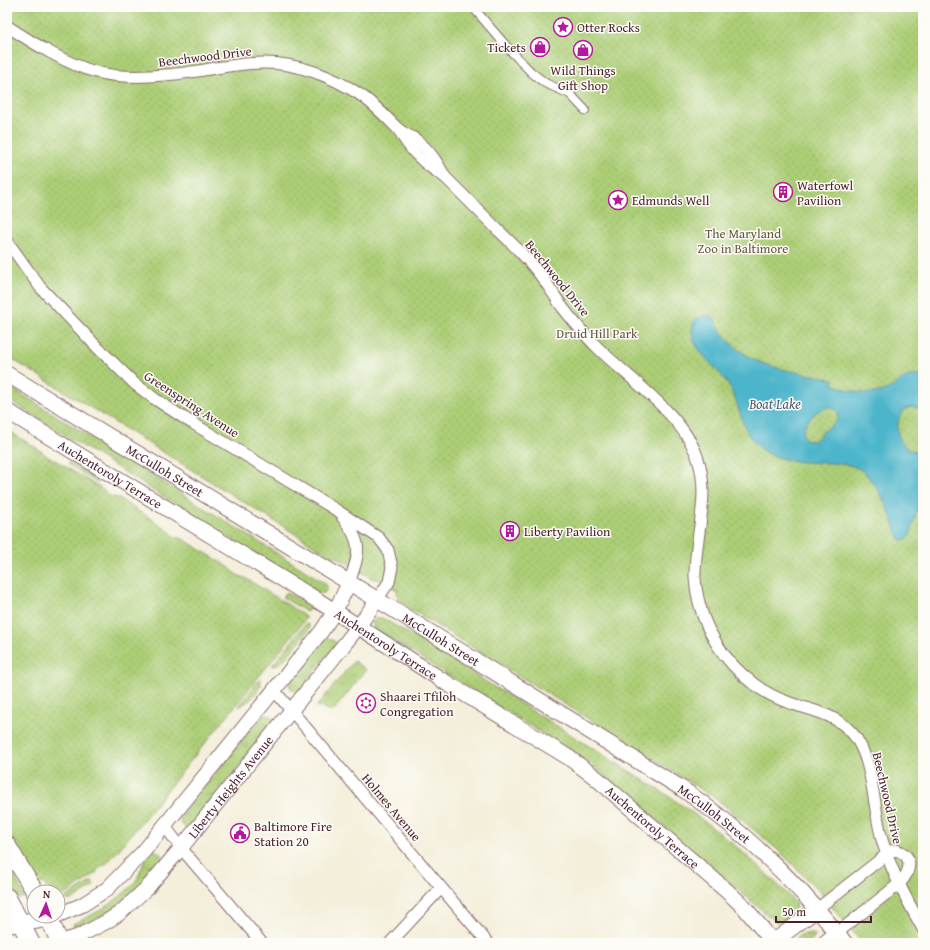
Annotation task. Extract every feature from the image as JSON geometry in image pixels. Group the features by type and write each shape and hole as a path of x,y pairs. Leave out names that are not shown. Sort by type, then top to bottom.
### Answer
{"main road":[{"name":"McCulloh Street","path":"7,374 655,771 725,820 762,852 817,910 841,938"},
{"name":"Auchentoroly Terrace","path":"7,411 334,611 445,682 568,757 736,899 773,943"},
{"path":"7,845 30,884"},
{"path":"7,897 14,923 31,943"},
{"path":"773,943 817,910"},
{"name":"Liberty Heights Avenue","path":"14,923 26,921"},
{"path":"54,924 59,943"},
{"path":"825,943 841,938"}],"street":[{"path":"477,12 531,72 545,83 570,94 585,110"},
{"name":"Beechwood Drive","path":"7,26 57,56 75,64 96,72 122,76 175,75 230,66 265,63 300,68 321,75 359,94 399,130 408,146 429,168 445,177 522,254 541,276 562,307 597,347 658,403 671,416 688,438 699,460 703,491 702,513 697,543 695,579 703,613 710,632 723,652 738,670 755,684 772,696 830,715 842,723 854,735 862,749 868,766 880,834 886,854 923,929"},
{"name":"Greenspring Avenue","path":"7,241 40,287 112,363 135,384 155,400 338,511 375,535 383,542 388,550 392,562 390,577 386,587 377,600"},
{"name":"Greenspring Avenue","path":"338,511 352,530 358,544 357,562 349,583"},
{"name":"Liberty Heights Avenue","path":"66,911 82,905 107,889 144,851 322,632 349,583"},
{"name":"Liberty Heights Avenue","path":"59,943 92,930 120,913 148,888 358,627 377,600"},
{"name":"Holmes Avenue","path":"274,690 488,943"},
{"path":"165,826 181,848 262,943"},
{"path":"817,910 886,854 896,850 905,855 908,861 908,871 906,876 841,938"},
{"path":"390,943 441,888"}],"green space":[{"name":"Druid Hill Park","path":"7,7 923,7 923,943 862,943 820,892 778,850 719,801 404,605 398,600 397,590 377,579 373,579 337,557 331,556 7,356"},
{"path":"7,385 325,583 327,590 324,593 320,593 294,578 7,399"},
{"path":"7,430 48,457 105,491 110,496 118,498 167,529 174,536 183,539 227,566 237,575 245,578 306,617 121,847 106,864 99,868 95,874 66,894 66,884 40,884 32,880 7,832"},
{"path":"73,460 99,475 98,483 68,464"},
{"path":"286,593 308,606 310,608 307,612 282,597"},
{"path":"376,618 382,618 411,635 686,808 732,843 788,894 796,906 791,915 779,922 776,922 588,762 373,628 373,621"},
{"path":"308,624 310,628 287,656 277,665 272,666 305,625"},
{"path":"326,637 337,643 298,692 292,690 289,685 290,681"},
{"path":"354,661 366,670 333,711 317,706"},
{"path":"260,679 261,686 251,699 239,707"},
{"path":"266,714 273,717 274,722 272,725 190,826 187,827 182,825 180,822 180,817 262,716"},
{"path":"154,850 160,853 162,858 158,865 140,885 115,907 76,930 73,924 106,906 135,882 147,855"},
{"path":"7,862 25,897 19,899 7,875"},
{"path":"92,881 94,886 74,899 67,901 66,897"},
{"path":"812,933 815,937 807,943 794,943 798,936"}],"water":[{"name":"Boat Lake","path":"707,315 713,317 724,335 735,347 761,363 790,371 835,380 833,384 861,393 876,393 890,388 904,378 911,376 923,376 923,409 910,407 903,410 898,423 899,438 905,446 923,455 923,503 917,509 910,536 907,539 900,539 880,492 868,476 860,470 846,464 803,462 775,457 767,453 753,441 748,434 734,395 727,382 695,343 692,327 701,316","holes":["827,407 833,408 838,412 838,418 835,422 813,441 810,441 803,436 803,431 810,418"]}],"place":[{"name":"Otter Rocks","path":"563,27"},
{"name":"Tickets","path":"540,47"},
{"name":"Wild Things Gift Shop","path":"583,50"},
{"name":"Waterfowl Pavilion","path":"783,192"},
{"name":"Edmunds Well","path":"618,200"},
{"name":"Liberty Pavilion","path":"510,531"},
{"name":"Shaarei Tfiloh Congregation","path":"366,703"},
{"name":"Baltimore Fire Station 20","path":"240,833"}],"park label":[{"name":"The Maryland Zoo in Baltimore","path":"743,240"}]}
